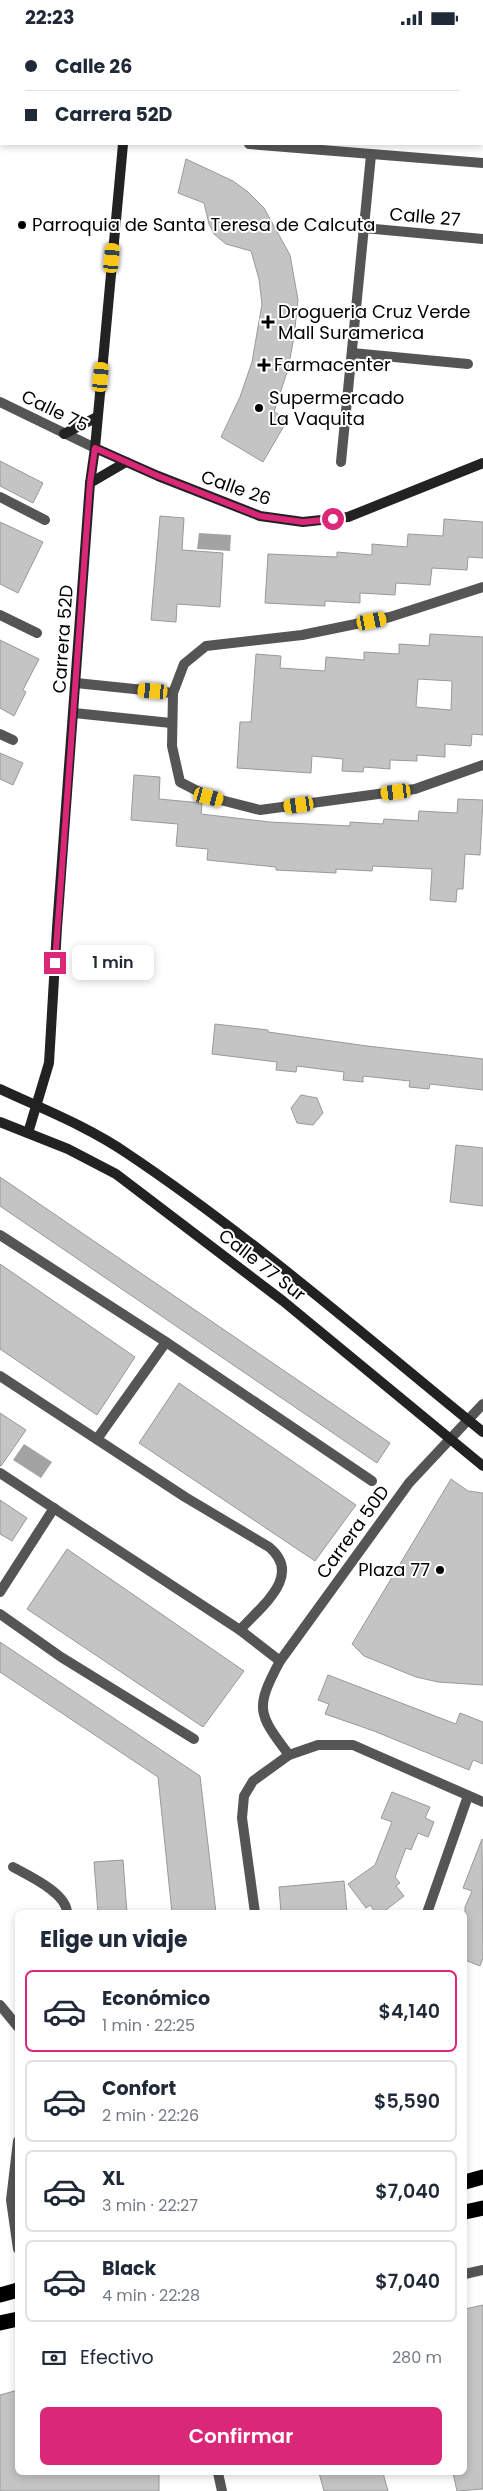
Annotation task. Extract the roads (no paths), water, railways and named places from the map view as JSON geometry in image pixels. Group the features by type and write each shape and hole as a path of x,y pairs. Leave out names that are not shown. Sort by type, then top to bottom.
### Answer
{"highway":[{"path":"467,2181 483,2177"},
{"path":"467,2212 483,2208"},
{"path":"0,2295 15,2291"},
{"path":"0,2323 15,2320"}],"street":[{"name":"Carrera 52D","path":"28,1133 49,1063 90,483 95,448 123,145"},
{"path":"260,145 483,163"},
{"path":"341,462 371,155"},
{"name":"Calle 27","path":"364,228 483,239"},
{"path":"352,353 468,364"},
{"name":"Calle 75","path":"0,402 95,448"},
{"path":"64,434 97,417"},
{"name":"Calle 26","path":"95,448 260,516 303,522 348,517 483,463"},
{"path":"90,483 126,462"},
{"path":"0,497 45,520"},
{"path":"483,587 390,617 302,635 206,646 184,664 173,693 171,723 172,746 180,782 209,797 260,810 415,789 483,765"},
{"path":"0,615 37,633"},
{"path":"76,683 173,693"},
{"path":"74,713 171,723"},
{"path":"0,734 13,740"},
{"name":"Calle 77 Sur","path":"0,1089 82,1128 135,1159 242,1238 483,1432"},
{"name":"Calle 77 Sur","path":"0,1122 95,1162 116,1174 283,1301 483,1466"},
{"path":"0,1235 166,1342 372,1481"},
{"path":"97,1439 166,1342"},
{"path":"0,1377 278,1555 282,1565 283,1577 278,1587 240,1631"},
{"name":"Carrera 50D","path":"289,1755 267,1726 261,1708 264,1690 280,1661 409,1483 483,1404"},
{"path":"0,1473 240,1631 280,1661"},
{"path":"0,1592 54,1508"},
{"path":"0,1614 61,1657 194,1739"},
{"path":"255,1910 242,1818 244,1796 252,1781 289,1755 318,1745 353,1745 483,1802"},
{"path":"428,1910 468,1796"},
{"path":"13,1867 56,1893 65,1902 67,1910"},
{"path":"0,2005 15,2023"},
{"path":"15,2170 12,2200 15,2224"},
{"path":"467,2274 483,2270"},
{"path":"218,2475 222,2491"}],"place":[{"name":"Parroquia de Santa Teresa de Calcuta","path":"22,225"},
{"name":"Drogueria Cruz Verde Mall Suramerica","path":"268,322"},
{"name":"Farmacenter","path":"264,365"},
{"name":"Supermercado La Vaquita","path":"259,408"},
{"name":"Plaza 77","path":"440,1570"}]}
